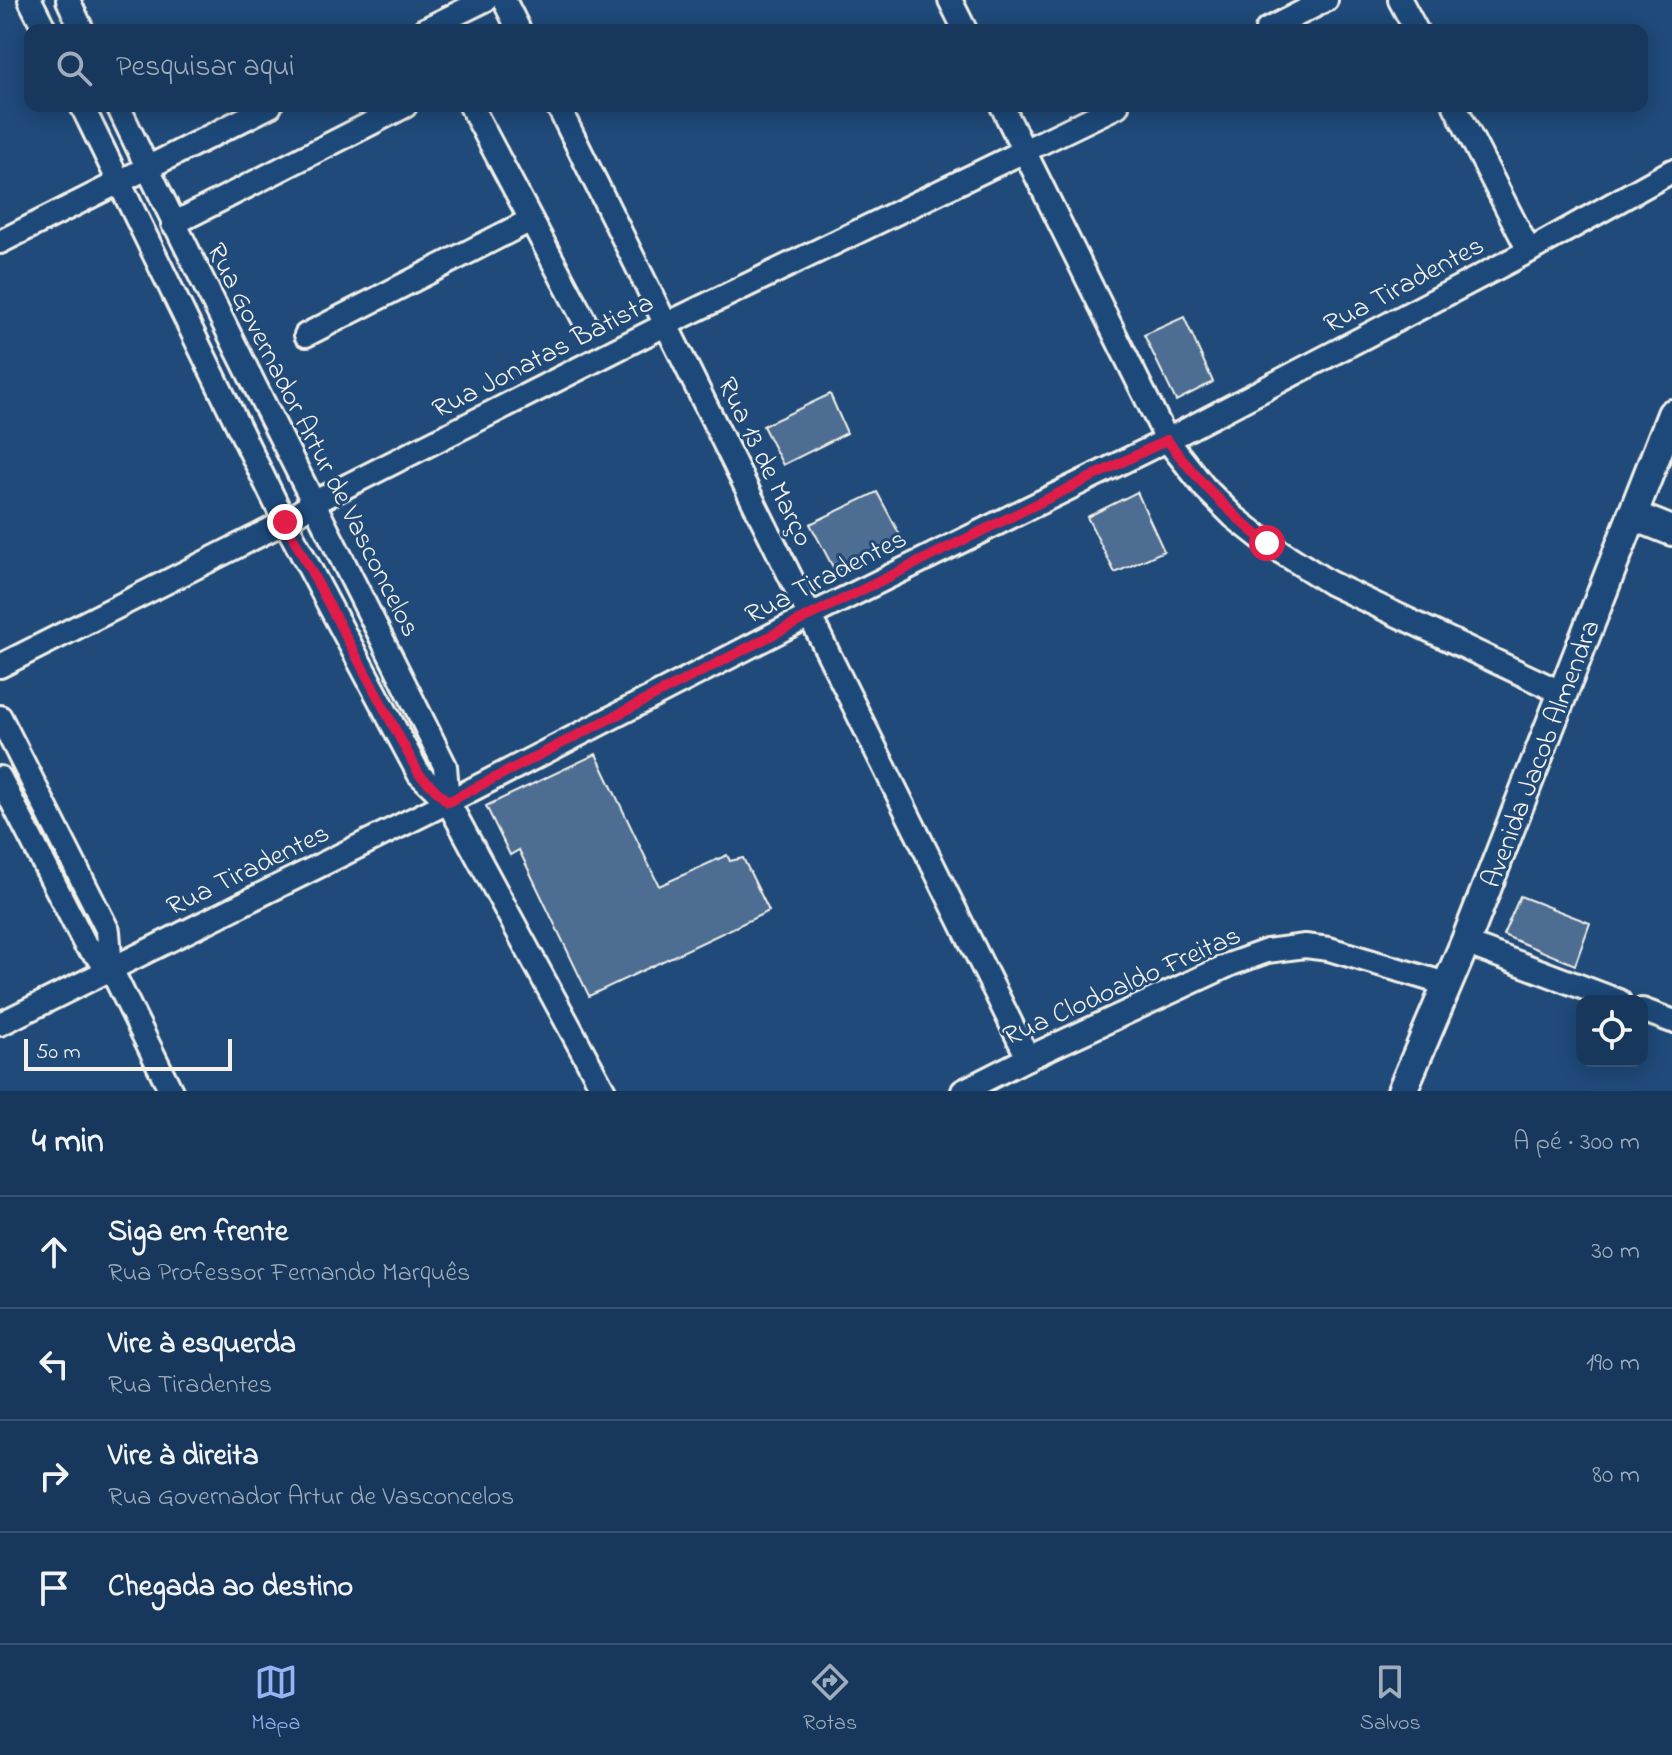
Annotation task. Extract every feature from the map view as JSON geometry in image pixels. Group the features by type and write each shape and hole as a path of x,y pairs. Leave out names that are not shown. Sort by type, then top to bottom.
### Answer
{"street":[{"path":"30,0 42,24"},
{"path":"68,0 79,24"},
{"path":"436,24 485,0"},
{"path":"504,0 516,24"},
{"path":"950,0 962,24"},
{"path":"1279,24 1326,0"},
{"path":"1400,0 1413,24"},
{"name":"Rua Governador Artur de Vasconcelos","path":"85,112 285,522 419,774 448,802 604,1091"},
{"name":"Rua Governador Artur de Vasconcelos","path":"121,112 173,224 445,766 448,802"},
{"path":"0,242 258,112"},
{"path":"173,224 393,112"},
{"path":"474,112 584,320"},
{"name":"Rua 13 de Março","path":"561,112 1028,1058"},
{"path":"1005,112 1167,440 1205,488 1234,517 1267,543 1330,583 1562,693"},
{"name":"Rua Jonatas Batista","path":"0,666 667,324 1105,112"},
{"path":"1458,112 1529,251"},
{"name":"Rua Tiradentes","path":"0,1024 448,802 809,616 1167,440 1529,251 1672,171"},
{"path":"306,335 531,220"},
{"name":"Avenida Jacob Almendra","path":"1402,1091 1465,943 1672,414"},
{"path":"1632,515 1672,531"},
{"path":"0,717 108,931 111,969"},
{"path":"0,778 85,944 111,969 171,1091"},
{"path":"1465,943 1603,995"},
{"name":"Rua Clodoaldo Freitas","path":"963,1091 1231,964 1279,949 1305,946 1329,949 1446,984"},
{"path":"1648,1012 1672,1021"}],"building":[{"path":"1184,317 1213,382 1176,401 1144,335"},
{"path":"830,394 847,433 783,465 763,426"},
{"path":"877,492 901,537 835,571 810,524"},
{"path":"1137,492 1164,551 1115,573 1087,517"},
{"path":"596,754 659,886 727,855 730,861 743,858 769,911 589,996 519,850 510,855 486,806"},
{"path":"1520,896 1590,923 1575,965 1503,935"}],"route":[{"path":"285,522 419,774 448,802 809,616 1167,440 1205,488 1234,517 1267,543"}]}
